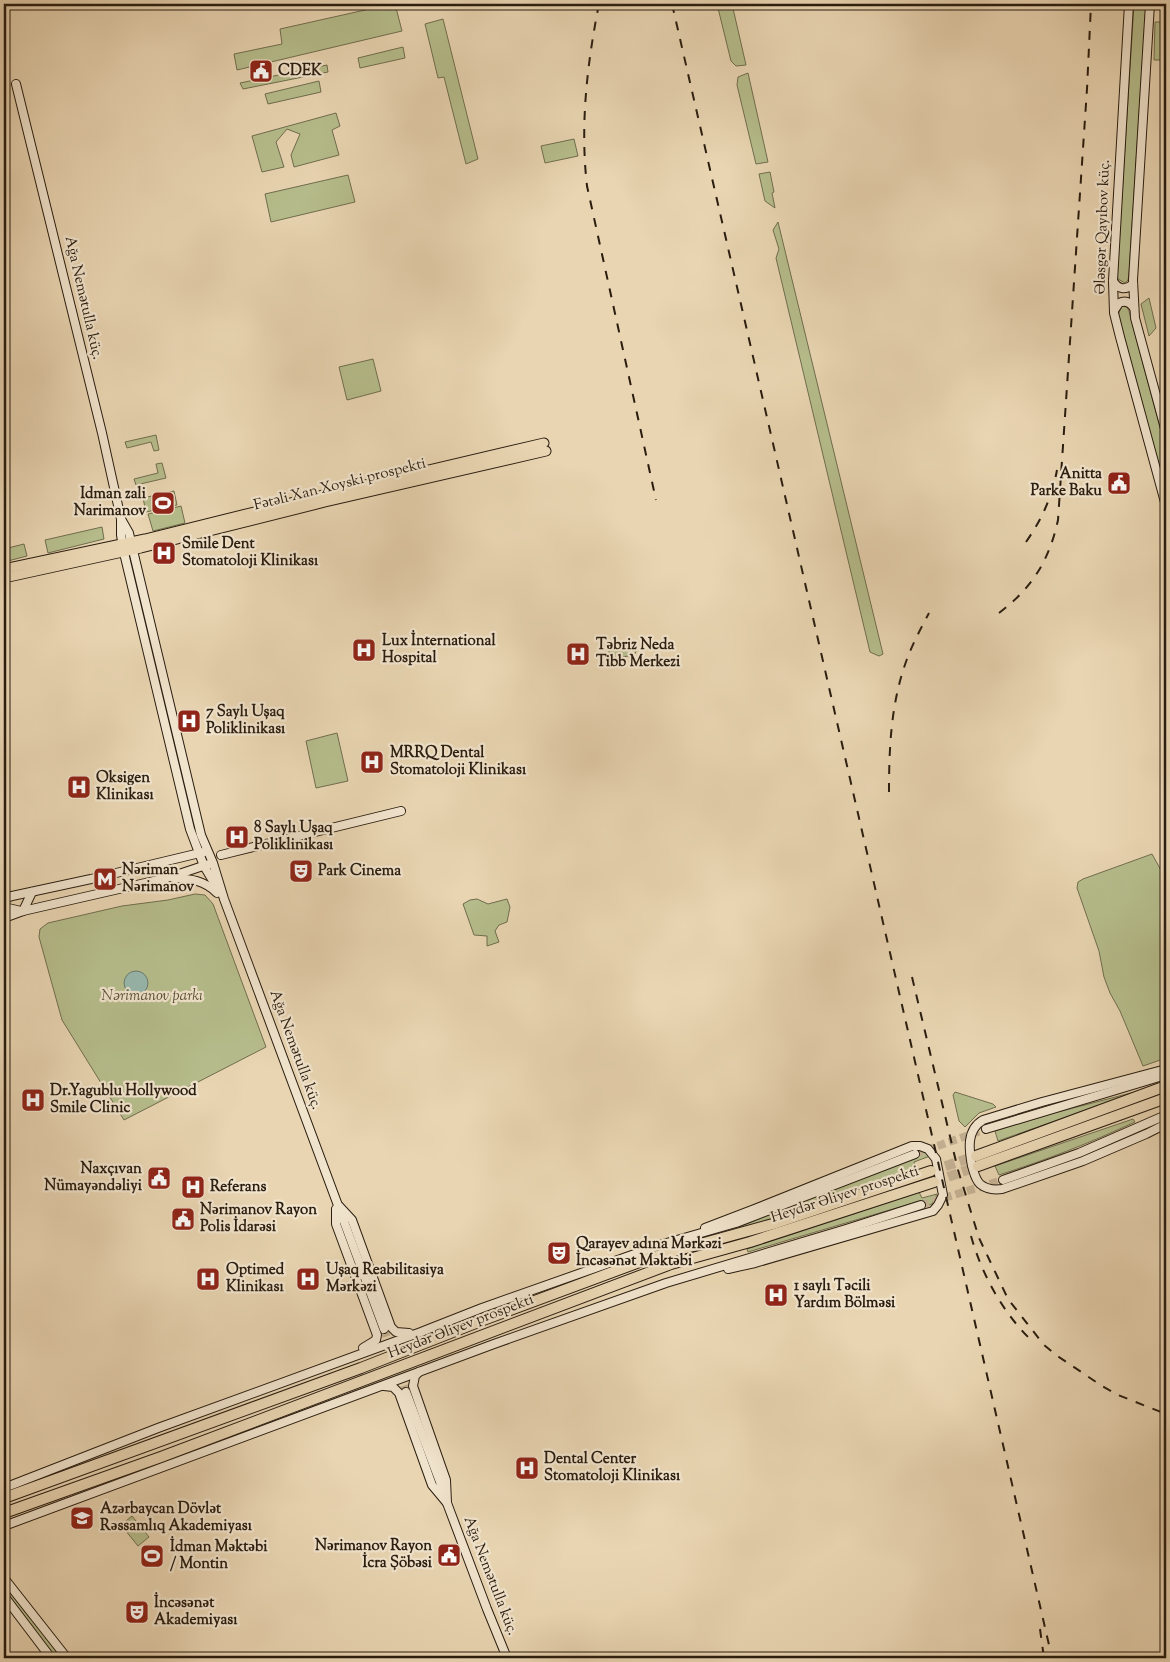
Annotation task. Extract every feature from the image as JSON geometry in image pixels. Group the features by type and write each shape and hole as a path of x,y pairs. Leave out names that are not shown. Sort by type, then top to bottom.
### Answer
{"highway":[{"path":"976,1156 1166,1086"},
{"path":"978,1166 1166,1098"},
{"name":"Heydər Əliyev prospekti","path":"4,1498 362,1368 486,1319 653,1258 932,1177 750,1242 671,1264 160,1457 4,1513"}],"main road":[{"name":"Ələsgər Qayıbov küç.","path":"1129,4 1113,281 1114,313 1166,506"},
{"path":"1150,4 1133,284 1134,308 1166,432"},
{"name":"Ağa Nemətulla küç.","path":"16,84 102,433 121,519 129,533 128,548"},
{"path":"1113,281 1123,288 1128,288 1133,284"},
{"path":"1114,313 1117,304 1121,302 1130,304 1134,308"},
{"name":"Fətəli Xan Xoyski prospekti","path":"4,578 326,502 545,447"},
{"path":"128,548 201,835 213,863 224,899"},
{"path":"128,548 190,830 204,866 224,899"},
{"name":"Fətəli Xan Xoyski prospekti","path":"4,570 128,548"},
{"path":"220,854 401,811"},
{"path":"4,899 8,895 32,892 208,851"},
{"path":"4,918 23,911 167,878 213,863"},
{"path":"118,873 129,875 130,878 130,883 123,889"},
{"path":"167,878 201,881 210,886 224,899"},
{"path":"23,911 32,892"},
{"name":"Ağa Nemətulla küç.","path":"224,899 384,1329"},
{"path":"4,907 23,911"},
{"path":"1164,1125 1083,1161 1002,1189 991,1189 980,1184 975,1176 970,1154 969,1143 973,1131 983,1120 1042,1102 1166,1069"},
{"path":"986,1129 1166,1075"},
{"path":"1003,1180 1079,1153 1166,1115"},
{"path":"1141,1126 1155,1122 1164,1125"},
{"path":"1164,1125 1166,1135"},
{"path":"4,1488 346,1358 663,1244 912,1146 928,1149 936,1159 942,1195 938,1205 929,1213 755,1263 686,1276"},
{"path":"663,1244 736,1223 915,1154"},
{"path":"336,1202 352,1220 392,1329 400,1334 421,1332"},
{"path":"336,1202 336,1224 377,1335 374,1342 346,1358"},
{"path":"4,1526 380,1386 686,1276 921,1205"},
{"name":"Ağa Nemətulla küç.","path":"421,1371 415,1376 413,1386 446,1480 447,1502 507,1658"},
{"name":"Ağa Nemətulla küç.","path":"380,1386 392,1387 399,1393 432,1485 447,1502"},
{"path":"406,1392 447,1502"},
{"path":"4,1578 67,1658"},
{"path":"4,1596 51,1658"}],"green space":[{"path":"395,4 402,31 237,70 234,54 282,44 280,29"},
{"path":"717,4 732,4 746,65 736,66 731,61"},
{"path":"1134,4 1146,4 1129,274 1128,280 1125,283 1118,279 1117,274"},
{"path":"443,19 478,159 466,164 444,77 438,78 425,24"},
{"path":"1155,22 1166,22 1166,60 1154,60"},
{"path":"403,47 405,58 360,68 358,58"},
{"path":"327,65 328,72 243,89 240,83"},
{"path":"748,73 768,162 756,164 737,85 738,77"},
{"path":"319,81 321,92 268,104 265,94"},
{"path":"336,113 340,126 332,130 339,155 294,167 291,155 300,134 287,129 276,142 284,167 262,172 252,136"},
{"path":"574,139 578,156 545,163 541,146"},
{"path":"770,172 775,208 765,201 759,174"},
{"path":"348,175 355,202 271,222 265,194"},
{"path":"778,222 883,654 879,656 870,652 776,258 779,249 773,230"},
{"path":"1149,298 1156,328 1149,336 1141,304"},
{"path":"1122,306 1127,307 1129,311 1166,450 1166,495 1121,330 1118,315"},
{"path":"373,359 381,391 347,400 339,367"},
{"path":"156,435 159,450 154,451 151,442 127,448 125,442"},
{"path":"162,463 166,478 136,485 134,479 158,473 156,464"},
{"path":"174,491 177,505 146,512 143,498"},
{"path":"181,506 185,523 153,531 148,514"},
{"path":"102,527 104,539 48,553 45,540"},
{"path":"24,544 27,556 4,562 4,549"},
{"path":"630,641 635,643 637,650 634,655 611,659 608,647"},
{"path":"337,733 348,781 316,788 306,741"},
{"path":"1152,854 1162,872 1166,874 1166,1058 1143,1066 1104,977 1099,951 1077,888 1078,882 1083,879"},
{"name":"Nərimanov parkı","path":"195,894 205,895 213,904 266,1047 124,1120 62,1020 39,937 40,929 48,923 122,906 168,900"},
{"path":"477,899 488,904 507,899 510,907 507,922 499,925 495,931 499,942 487,946 487,936 474,935 463,904"},
{"path":"1146,1089 998,1141 995,1131 1054,1113"},
{"path":"955,1092 993,1104 996,1107 979,1113 965,1127 959,1121 953,1095"},
{"path":"1133,1119 1135,1122 1068,1151 999,1175 995,1166"},
{"path":"915,1149 924,1151 930,1156 914,1162 917,1171 739,1229 739,1227 916,1157"},
{"path":"919,1192 922,1198 937,1194 932,1204 923,1208 920,1201 748,1252 747,1249"},
{"path":"132,1516 149,1537 138,1546 121,1525"},
{"path":"4,1582 63,1658 55,1658 4,1592"}],"water":[{"path":"136,971 145,974 148,983 145,992 136,995 127,992 124,983 127,974"}],"tunnel":[{"path":"915,1154 986,1129"},
{"path":"931,1171 976,1156"},
{"path":"934,1182 978,1166"},
{"path":"921,1205 1003,1180"},
{"path":"384,1329 406,1392"}],"railway":[{"path":"599,4 591,49 586,95 584,140 587,186 656,500"},
{"path":"672,4 1052,1658"},
{"path":"999,613 1021,594 1038,572 1050,548 1058,520 1091,4"},
{"path":"1026,542 1046,508 1057,470"},
{"path":"889,792 890,741 897,692 909,653 929,613"},
{"path":"912,977 958,1170 979,1238 1008,1299 1044,1345 1056,1355 1118,1395 1166,1414"},
{"path":"971,1236 981,1265 995,1293 1012,1318 1032,1341"},
{"path":"1040,1629 1044,1658"}],"place":[{"name":"CDEK","path":"261,71"},
{"name":"Anitta Parke Baku","path":"1119,483"},
{"name":"Idman zali Narimanov","path":"163,503"},
{"name":"Smile Dent Stomatoloji Klinikası","path":"164,553"},
{"name":"Lux İnternational Hospital","path":"364,650"},
{"name":"Təbriz Neda Tibb Merkezi","path":"578,654"},
{"name":"7 Saylı Uşaq Poliklinikası","path":"189,721"},
{"name":"MRRQ Dental Stomatoloji Klinikası","path":"372,762"},
{"name":"Oksigen Klinikası","path":"79,787"},
{"name":"8 Saylı Uşaq Poliklinikası","path":"237,837"},
{"name":"Park Cinema","path":"301,871"},
{"name":"Nəriman Nərimanov","path":"105,879"},
{"name":"Dr.Yagublu Hollywood Smile Clinic","path":"33,1100"},
{"name":"Naxçıvan Nümayəndəliyi","path":"159,1178"},
{"name":"Referans","path":"193,1187"},
{"name":"Nərimanov Rayon Polis İdarəsi","path":"183,1219"},
{"name":"Qarayev adına Mərkəzi İncəsənət Məktəbi","path":"559,1253"},
{"name":"Optimed Klinikası","path":"208,1279"},
{"name":"Uşaq Reabilitasiya Mərkəzi","path":"308,1279"},
{"name":"1 saylı Təcili Yardım Bölməsi","path":"776,1295"},
{"name":"Dental Center Stomatoloji Klinikası","path":"527,1468"},
{"name":"Azərbaycan Dövlət Rəssamlıq Akademiyası","path":"82,1518"},
{"name":"Nərimanov Rayon İcra Şöbəsi","path":"449,1555"},
{"name":"İdman Məktəbi / Montin","path":"152,1556"},
{"name":"İncəsənət Akademiyası","path":"137,1612"}]}
